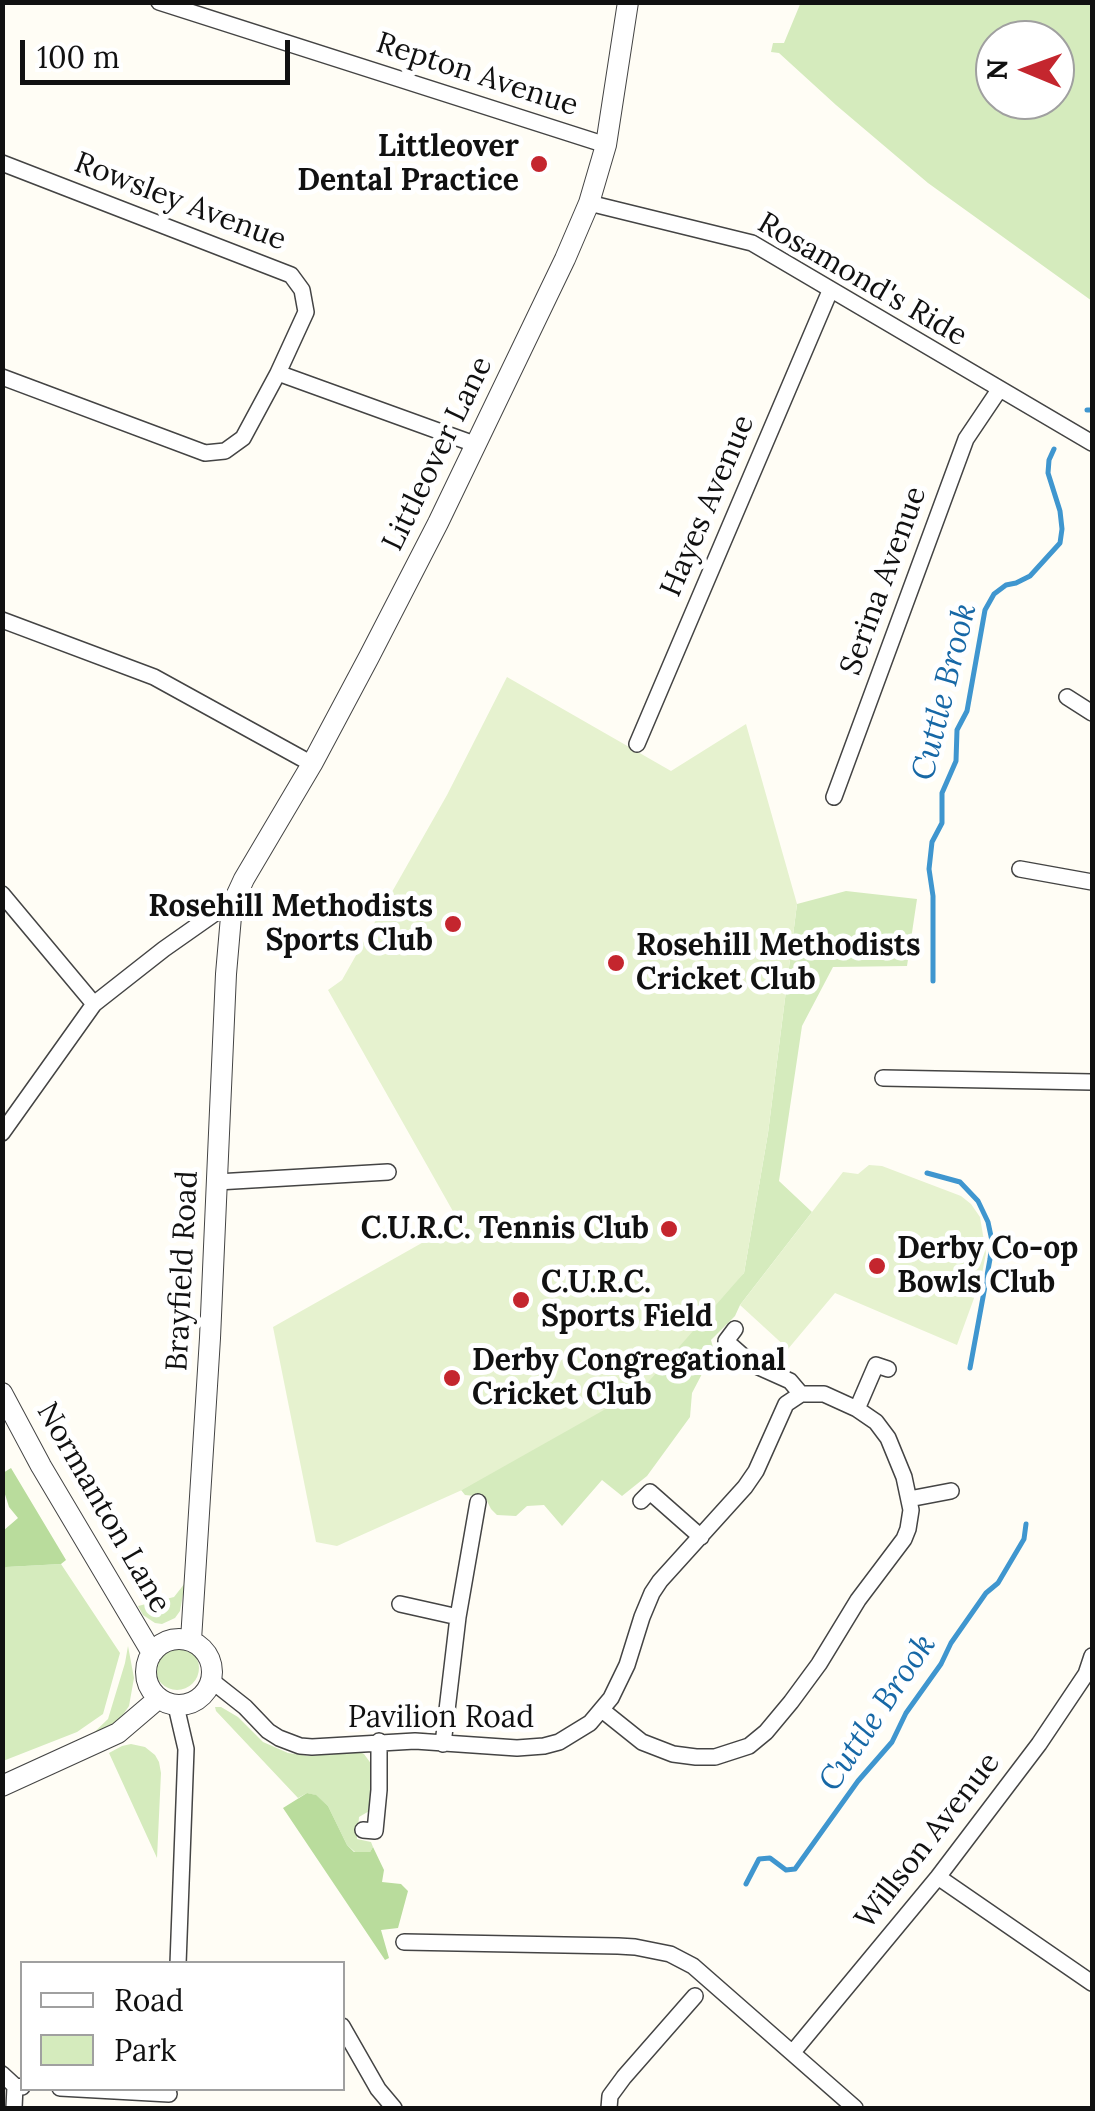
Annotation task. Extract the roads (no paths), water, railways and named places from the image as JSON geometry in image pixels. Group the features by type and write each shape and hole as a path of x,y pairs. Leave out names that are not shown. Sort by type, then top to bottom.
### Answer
{"street":[{"name":"Repton Avenue","path":"160,2 606,145"},
{"name":"Littleover Lane","path":"232,905 312,764 430,540 534,326 589,202 606,145 628,2"},
{"name":"Rowsley Avenue","path":"2,163 291,274 302,290 306,312 248,432 229,449 214,454 2,376"},
{"name":"Rosamond's Ride","path":"589,202 752,243 1092,444"},
{"name":"Hayes Avenue","path":"637,744 830,291"},
{"path":"278,374 477,444"},
{"name":"Serina Avenue","path":"834,797 966,438 999,390"},
{"path":"2,620 154,678 312,764"},
{"path":"1067,697 1092,713"},
{"path":"1020,869 1092,882"},
{"path":"2,894 94,1004"},
{"path":"2,1133 94,1004 164,949 232,905"},
{"name":"Brayfield Road","path":"190,1640 232,905"},
{"path":"883,1078 1092,1082"},
{"path":"217,1182 388,1172"},
{"path":"602,1710 642,1742 673,1754 716,1757 749,1746 791,1702 858,1600 904,1539 910,1499 888,1438 876,1422 824,1394 801,1394 790,1382 752,1364 726,1341 735,1329"},
{"path":"857,1409 876,1365 888,1369"},
{"name":"Normanton Lane","path":"2,1393 152,1653"},
{"name":"Pavilion Road","path":"212,1681 246,1706 268,1731 289,1743 312,1747 380,1742 516,1748 559,1742 579,1731 602,1710 619,1685 652,1593 751,1479 786,1404 801,1394"},
{"path":"910,1499 951,1491"},
{"path":"641,1501 650,1492 701,1537"},
{"path":"443,1744 458,1617 478,1502"},
{"path":"400,1604 458,1617"},
{"path":"2,1786 118,1734 168,1702 198,1700 208,1689 213,1671 202,1647 190,1640 162,1643 152,1653 146,1669 147,1681 168,1702 186,1750 178,1961"},
{"name":"Willson Avenue","path":"792,2052 938,1877 1040,1744 1086,1674 1092,1656"},
{"path":"364,1830 375,1831 380,1742"},
{"path":"938,1877 1092,1983"},
{"path":"404,1942 635,1946 670,1954 693,1966 855,2108"},
{"path":"609,2108 610,2096 624,2077 695,1996"},
{"path":"345,2031 378,2089 394,2108"},
{"path":"2,2074 19,2086 14,2108"},
{"path":"96,2091 169,2097"}],"waterway":[{"name":"Cuttle Brook","path":"1087,410 1092,410"},
{"name":"Cuttle Brook","path":"933,981 933,896 929,869 932,842 942,823 942,793 956,761 957,730 967,711 985,610 994,594 1030,576 1060,543 1060,511 1048,473 1054,449"},
{"name":"Cuttle Brook","path":"927,1173 960,1182 978,1201 988,1222 990,1259 970,1368"},
{"name":"Cuttle Brook","path":"746,1884 759,1859 770,1858 786,1870 795,1869 858,1781 892,1742 951,1643 986,1593 998,1583 1024,1539 1026,1524"}],"place":[{"name":"Littleover Dental Practice","path":"539,164"},
{"name":"Rosehill Methodists Sports Club","path":"453,924"},
{"name":"Rosehill Methodists Cricket Club","path":"616,963"},
{"name":"C.U.R.C. Tennis Club","path":"669,1229"},
{"name":"Derby Co-op Bowls Club","path":"877,1266"},
{"name":"C.U.R.C. Sports Field","path":"521,1300"},
{"name":"Derby Congregational Cricket Club","path":"452,1378"}]}
